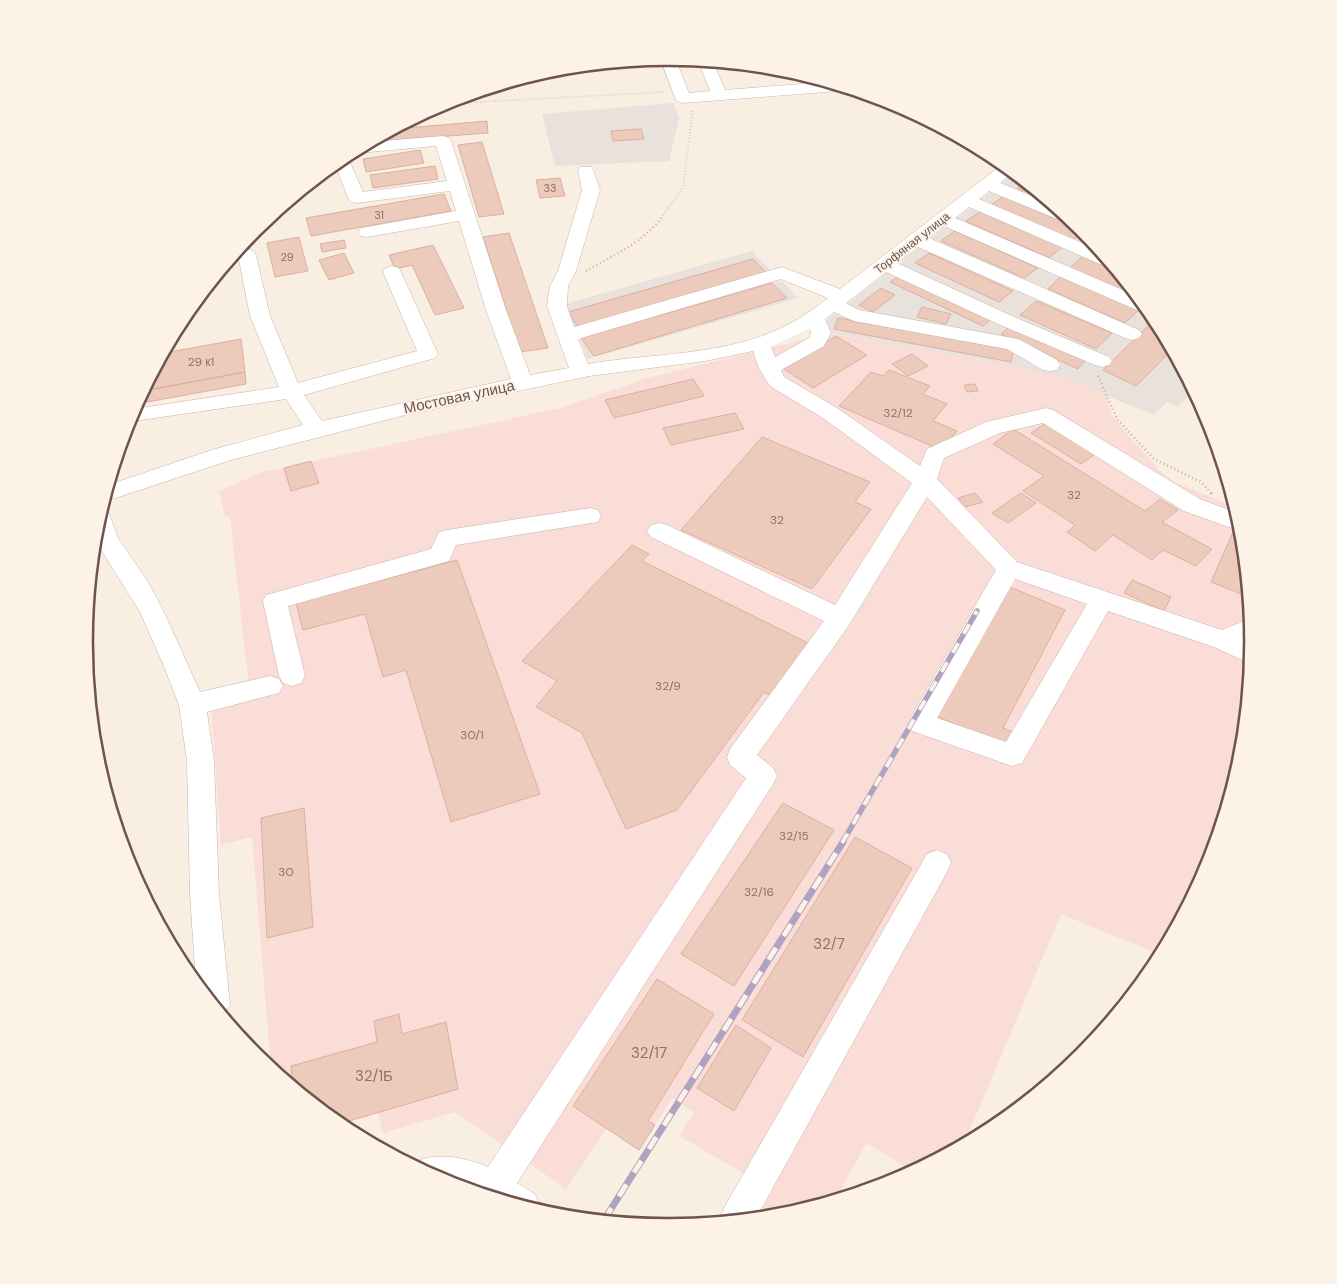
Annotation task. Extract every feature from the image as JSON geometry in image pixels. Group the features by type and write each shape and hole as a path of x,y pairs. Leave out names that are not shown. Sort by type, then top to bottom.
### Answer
{"street":[{"path":"670,66 682,95 719,95 815,85"},
{"path":"708,67 719,95"},
{"path":"375,147 443,141 496,310 523,384"},
{"path":"344,167 357,198 458,185"},
{"path":"580,371 569,335 557,306 559,286 567,271 591,190 586,171"},
{"name":"Торфяная улица","path":"815,318 1002,173"},
{"path":"988,184 1047,209"},
{"path":"967,200 1083,243"},
{"path":"366,232 466,215"},
{"path":"942,219 1132,301"},
{"path":"916,240 1020,306 1113,353"},
{"path":"985,339 1085,245"},
{"path":"247,255 260,316 291,392 317,430"},
{"path":"884,264 1020,306 1113,353"},
{"path":"140,414 291,392 428,354 392,272"},
{"path":"569,335 782,273 838,300 854,315 1013,344 1050,365"},
{"path":"769,368 821,338 815,318"},
{"name":"Мостовая улица","path":"112,492 187,466 317,430 580,371 634,362 738,350 790,333 815,318"},
{"path":"1113,353 1145,320"},
{"path":"760,344 769,368 777,380 785,387 830,413 925,481 1009,568 1222,640 1244,651"},
{"path":"493,1190 763,776 740,757 840,618 925,481 935,454 994,427 1046,415 1192,505 1231,520"},
{"path":"292,676 275,601 442,554 447,538 590,516"},
{"path":"104,530 107,540 139,588 152,612 176,664 192,705 201,766 204,878 213,993"},
{"path":"659,531 840,618"},
{"path":"1009,568 921,723 1012,755 1102,599"},
{"path":"1222,640 1244,631"},
{"path":"192,705 270,686"},
{"path":"740,1213 937,863"},
{"path":"450,1175 466,1176 485,1188"}],"path":[{"path":"467,103 682,95 693,109 683,188 656,226 626,249 559,286"},
{"path":"1113,353 1117,418 1154,458 1210,489 1216,500 1218,516"}],"shaded area":[{"path":"673,103 679,118 669,161 555,166 542,114"},
{"path":"1008,177 1048,209 1101,262 1147,322 1167,354 1188,395 1178,407 1167,402 1154,415 1107,396 1078,381 1015,366 830,333 824,322"},
{"path":"752,251 798,298 588,359 565,304"},
{"path":"830,333 1015,366 1078,381 1107,395 1111,415 1160,471 1174,482 1227,504 1239,567 1243,604 1243,680 1233,754 1225,791 1214,827 1185,897 1153,952 1061,914 969,1133 905,1166 866,1143 840,1191 763,1210 762,1209 773,1190 679,1136 694,1112 672,1098 639,1150 606,1129 566,1189 455,1112 383,1133 378,1112 349,1121 318,1099 270,1057 252,837 221,845 211,706 250,697 230,517 225,517 219,491 262,472 561,408 647,378"}],"building":[{"path":"487,121 488,133 385,141 411,128"},
{"path":"641,129 644,139 613,141 611,131"},
{"path":"482,142 504,214 479,217 458,145"},
{"path":"420,150 424,163 366,172 363,159"},
{"path":"435,166 438,179 373,188 370,175"},
{"path":"560,178 565,196 540,198 536,180"},
{"path":"1020,186 1029,193 1017,188"},
{"path":"444,194 451,211 311,236 306,218"},
{"path":"1004,196 1059,219 1077,236 1073,240 991,205"},
{"path":"980,212 1062,247 1049,258 966,221"},
{"path":"955,231 1038,268 1024,278 941,241"},
{"path":"509,233 548,348 520,352 483,237"},
{"path":"299,237 308,271 275,277 267,243"},
{"path":"344,240 346,248 322,252 320,244"},
{"path":"433,245 464,308 435,315 412,265 395,269 389,255"},
{"path":"344,253 354,273 329,280 319,260"},
{"path":"929,253 1013,291 999,302 915,263"},
{"path":"1084,255 1101,262 1124,290 1070,268"},
{"path":"753,259 766,272 578,327 568,312"},
{"path":"900,275 993,318 983,326 890,282"},
{"path":"1062,275 1136,307 1138,310 1125,323 1048,289"},
{"path":"772,283 787,298 594,356 581,338"},
{"path":"881,288 895,295 873,312 859,305"},
{"path":"1036,301 1112,333 1096,349 1020,315"},
{"path":"922,307 951,314 946,324 917,317"},
{"path":"838,318 1014,350 1011,362 834,329"},
{"path":"1149,325 1167,355 1136,386 1103,370"},
{"path":"1010,326 1086,360 1078,369 1001,334"},
{"path":"836,336 867,355 813,388 781,367"},
{"path":"241,339 245,372 151,390 171,352"},
{"path":"912,354 928,366 908,376 892,364"},
{"path":"889,370 930,386 923,394 947,404 933,421 957,431 941,450 839,406 871,372 883,376"},
{"path":"245,372 246,384 145,402 151,390"},
{"path":"693,379 704,396 614,418 605,400"},
{"path":"975,384 978,391 967,392 964,385"},
{"path":"735,413 744,429 671,445 663,428"},
{"path":"1049,421 1098,452 1081,464 1031,433"},
{"path":"1013,429 1145,511 1160,499 1178,510 1162,522 1212,549 1196,566 1163,550 1152,560 1113,535 1095,551 1067,532 1075,525 1023,491 1044,476 993,444"},
{"path":"762,437 870,482 855,502 871,509 812,589 681,530"},
{"path":"311,461 319,483 291,491 284,468"},
{"path":"975,493 983,502 966,507 958,498"},
{"path":"1021,493 1036,503 1008,523 992,513"},
{"path":"1233,532 1242,594 1211,582"},
{"path":"632,545 649,554 642,561 814,646 775,698 764,692 677,810 626,829 582,733 536,707 557,681 522,661"},
{"path":"457,560 540,794 451,822 406,670 383,677 365,614 303,630 296,603"},
{"path":"1132,580 1171,597 1164,611 1124,593"},
{"path":"1010,587 1065,610 1003,728 1013,732 1005,748 937,716"},
{"path":"783,803 834,830 734,986 681,954"},
{"path":"304,808 313,927 267,938 261,818"},
{"path":"855,837 912,868 803,1057 742,1020"},
{"path":"657,979 714,1014 648,1121 655,1125 639,1150 573,1106"},
{"path":"399,1014 402,1034 446,1022 458,1089 349,1121 292,1078 291,1066 377,1042 374,1021"},
{"path":"736,1025 771,1048 734,1111 697,1088"}],"railway":[{"path":"842,843 977,611"},
{"path":"607,1215 843,842"}]}
